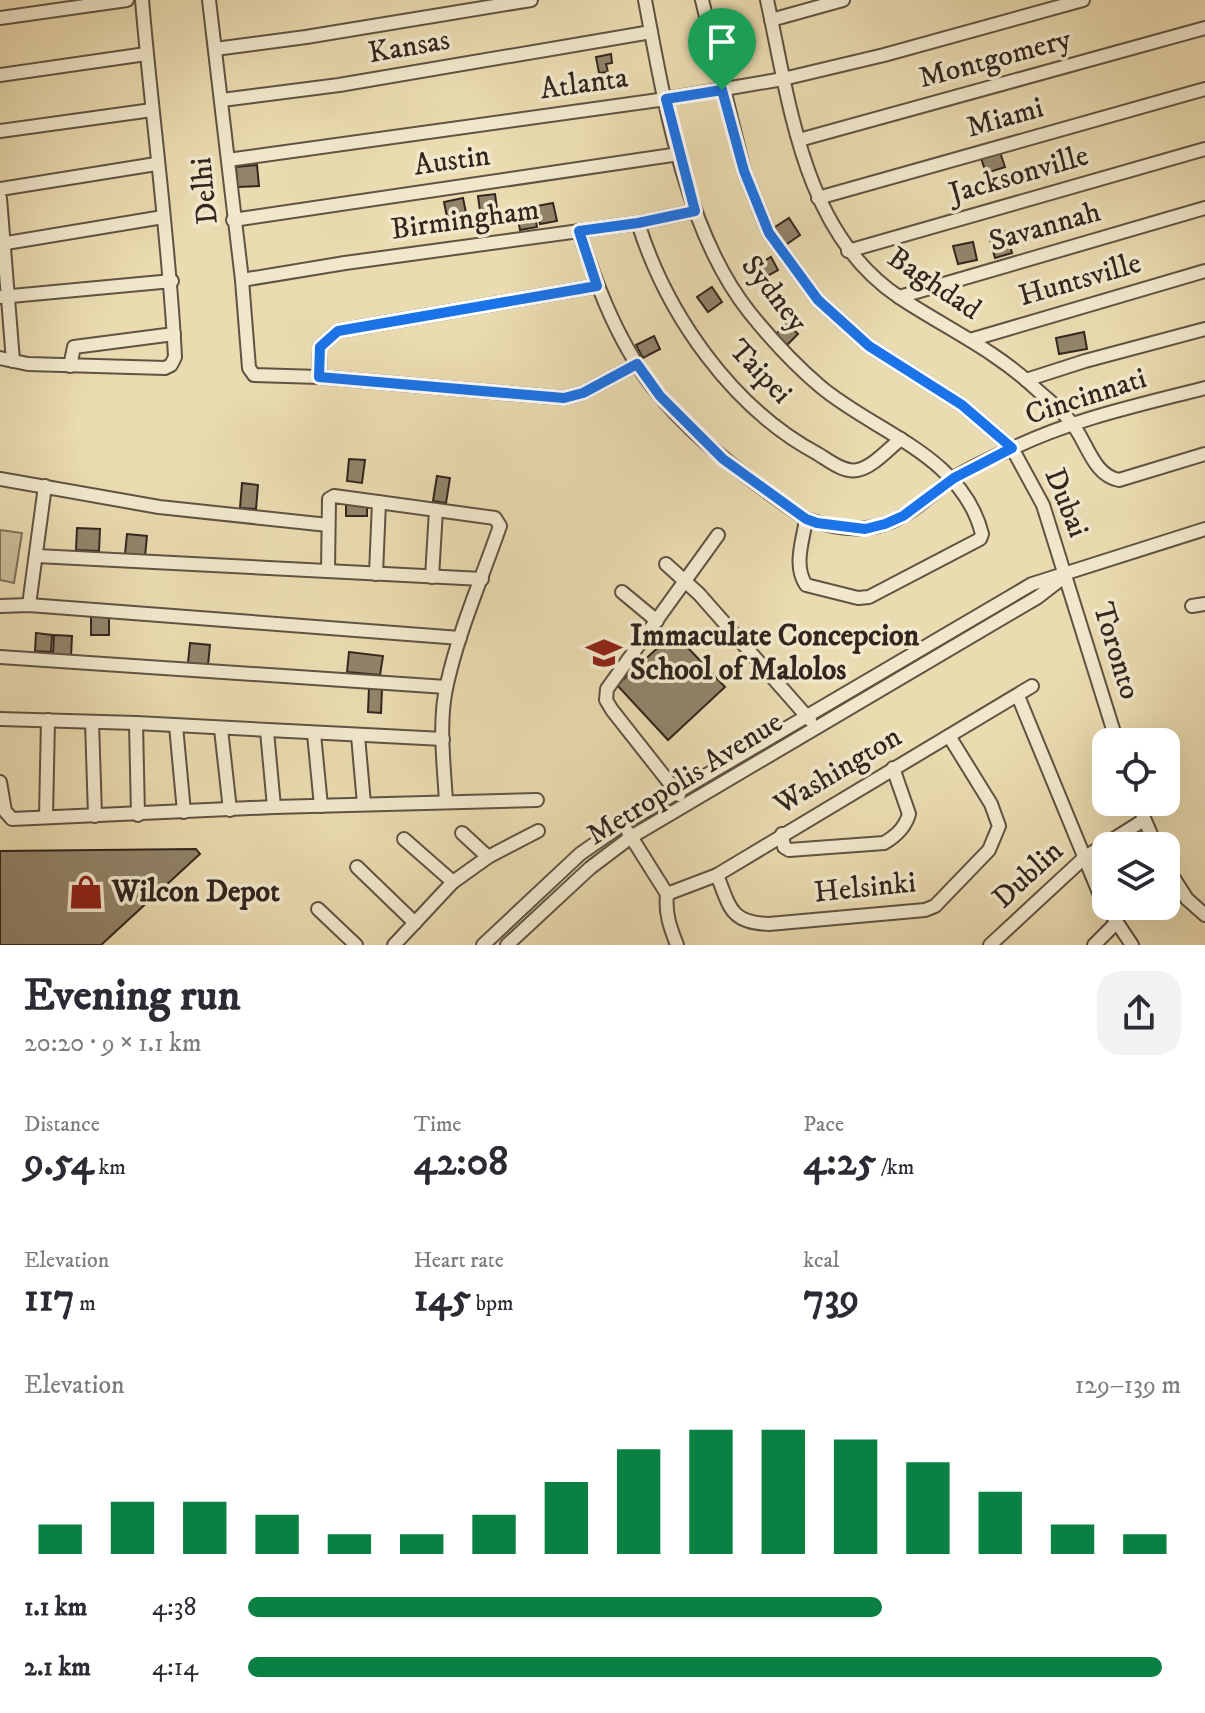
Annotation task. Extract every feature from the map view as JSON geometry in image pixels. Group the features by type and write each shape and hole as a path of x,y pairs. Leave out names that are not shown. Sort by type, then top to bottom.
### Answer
{"street":[{"path":"0,18 127,0"},
{"path":"0,198 7,359 70,366 165,368 171,365 175,357 172,281 156,164 142,0"},
{"name":"Delhi","path":"209,0 242,280 249,368 254,375 319,377"},
{"path":"215,49 531,0"},
{"name":"Sydney","path":"645,0 679,154 695,211 728,285 776,343 822,388 954,478 980,527 980,539 879,593 858,598 806,585 799,566 806,519"},
{"name":"Dubai","path":"702,0 744,171 769,233 818,300 869,346 962,405 1012,448 1043,505 1066,575"},
{"name":"Baghdad","path":"767,0 799,140 818,198 848,251 899,297 970,340 1026,380 1072,423 1108,478 1119,480 1205,454"},
{"path":"771,20 843,0"},
{"name":"Atlanta","path":"228,160 666,99 783,79 884,55 1083,0"},
{"name":"Montgomery","path":"799,140 1205,28"},
{"name":"Kansas","path":"222,100 339,85 651,32"},
{"path":"0,75 146,54"},
{"name":"Miami","path":"818,198 1205,89"},
{"path":"0,131 152,110"},
{"name":"Jacksonville","path":"848,251 1205,149"},
{"name":"Austin","path":"233,220 679,154"},
{"path":"0,189 156,164"},
{"name":"Savannah","path":"899,297 1205,208"},
{"name":"Birmingham","path":"242,280 638,223 695,211"},
{"path":"2,244 163,217"},
{"name":"Taipei","path":"638,223 660,280 692,332 719,374 759,414 813,452 847,470 864,467 901,439"},
{"name":"Cincinnati","path":"579,231 597,286 637,364 660,396 723,459 806,519 865,529 885,524 903,516 954,478 1012,448 1072,423 1205,388"},
{"name":"Huntsville","path":"970,340 1205,271"},
{"path":"4,296 172,281"},
{"path":"597,286 338,331 320,347 319,377 564,398 583,393 637,364"},
{"path":"1026,380 1205,329"},
{"path":"70,366 74,347 174,334"},
{"path":"0,479 159,507 328,525"},
{"path":"29,605 45,486"},
{"path":"328,571 329,499 334,496 495,518 498,521 500,526 446,687 443,739 446,802"},
{"path":"376,574 379,502"},
{"path":"432,577 436,510"},
{"name":"Metropolis Avenue","path":"483,945 580,854 623,824 1032,584 1066,575 1096,561 1205,529"},
{"path":"687,805 606,700 607,689 718,535"},
{"path":"37,556 482,579"},
{"path":"666,564 818,728"},
{"name":"Metropolis Avenue","path":"507,945 590,868 631,837 1038,597 1066,575"},
{"name":"Toronto","path":"1066,575 1113,728"},
{"path":"622,592 657,621"},
{"path":"0,606 29,605 460,638"},
{"path":"0,657 446,687"},
{"name":"Washington","path":"667,894 717,875 1032,686"},
{"path":"1018,696 1102,900 1132,945"},
{"path":"0,719 443,739"},
{"path":"46,817 48,720"},
{"path":"92,722 95,816"},
{"path":"136,723 138,815"},
{"path":"176,726 184,812"},
{"path":"221,729 230,810"},
{"path":"267,731 274,807"},
{"path":"314,734 321,806"},
{"path":"358,736 364,804"},
{"name":"Helsinki","path":"717,875 733,911 750,923 769,924 925,910 935,906 989,850 999,826 991,804 949,736"},
{"path":"782,834 784,847 789,850 884,843 901,830 909,814 893,768"},
{"path":"0,782 7,815 12,819 274,807 537,800"},
{"path":"1142,816 1150,832"},
{"name":"Dublin","path":"990,945 1085,857 1144,820"},
{"path":"623,824 667,894 668,924 677,945"},
{"path":"394,945 453,882 488,857 538,831"},
{"path":"462,833 488,857"},
{"path":"404,839 453,882"},
{"path":"357,867 415,923"},
{"path":"1180,888 1205,915"},
{"path":"318,909 356,945"},
{"path":"1094,945 1116,923"}],"shaded area":[{"path":"0,530 22,533 14,583 0,580"}],"building":[{"path":"611,54 612,63 606,64 608,72 599,73 596,57"},
{"path":"1000,152 1005,167 986,173 981,158"},
{"path":"257,165 259,186 237,187 236,167"},
{"path":"495,194 497,209 480,211 478,196"},
{"path":"463,198 466,213 447,217 444,202"},
{"path":"553,203 557,221 540,224 537,206"},
{"path":"533,205 537,227 520,230 516,208"},
{"path":"789,218 800,235 784,246 772,229"},
{"path":"1006,231 1012,253 995,258 989,236"},
{"path":"973,242 977,260 958,264 953,246"},
{"path":"771,257 778,270 757,282 750,269"},
{"path":"712,287 722,302 708,312 697,297"},
{"path":"787,323 798,334 787,345 776,334"},
{"path":"1084,332 1087,349 1059,354 1056,338"},
{"path":"654,336 660,349 643,358 636,345"},
{"path":"349,459 365,460 362,483 347,481"},
{"path":"437,476 450,478 446,503 433,501"},
{"path":"242,483 258,485 256,509 240,508"},
{"path":"346,502 367,503 367,516 346,516"},
{"path":"77,528 100,529 99,551 76,550"},
{"path":"127,534 147,536 145,556 125,554"},
{"path":"91,617 109,617 109,635 91,635"},
{"path":"36,633 52,635 51,652 35,651"},
{"path":"674,633 725,687 668,740 617,685"},
{"path":"54,635 72,636 71,656 53,655"},
{"path":"190,643 210,645 208,665 188,663"},
{"path":"349,652 383,656 380,675 347,672"},
{"path":"369,688 382,689 381,713 368,712"},
{"name":"Wilcon Depot","path":"196,849 200,854 101,945 0,945 0,851"}],"place":[{"name":"Immaculate Concepcion School of Malolos","path":"604,653"},
{"name":"Wilcon Depot","path":"86,892"}],"route":[{"path":"722,90 744,171 769,233 818,300 869,346 962,405 1012,448 954,478 903,516 885,524 865,529 834,526 806,519 723,459 660,396 637,364 583,393 564,398 319,377 320,347 338,331 597,286 579,231 695,211 666,99 722,90"}]}
